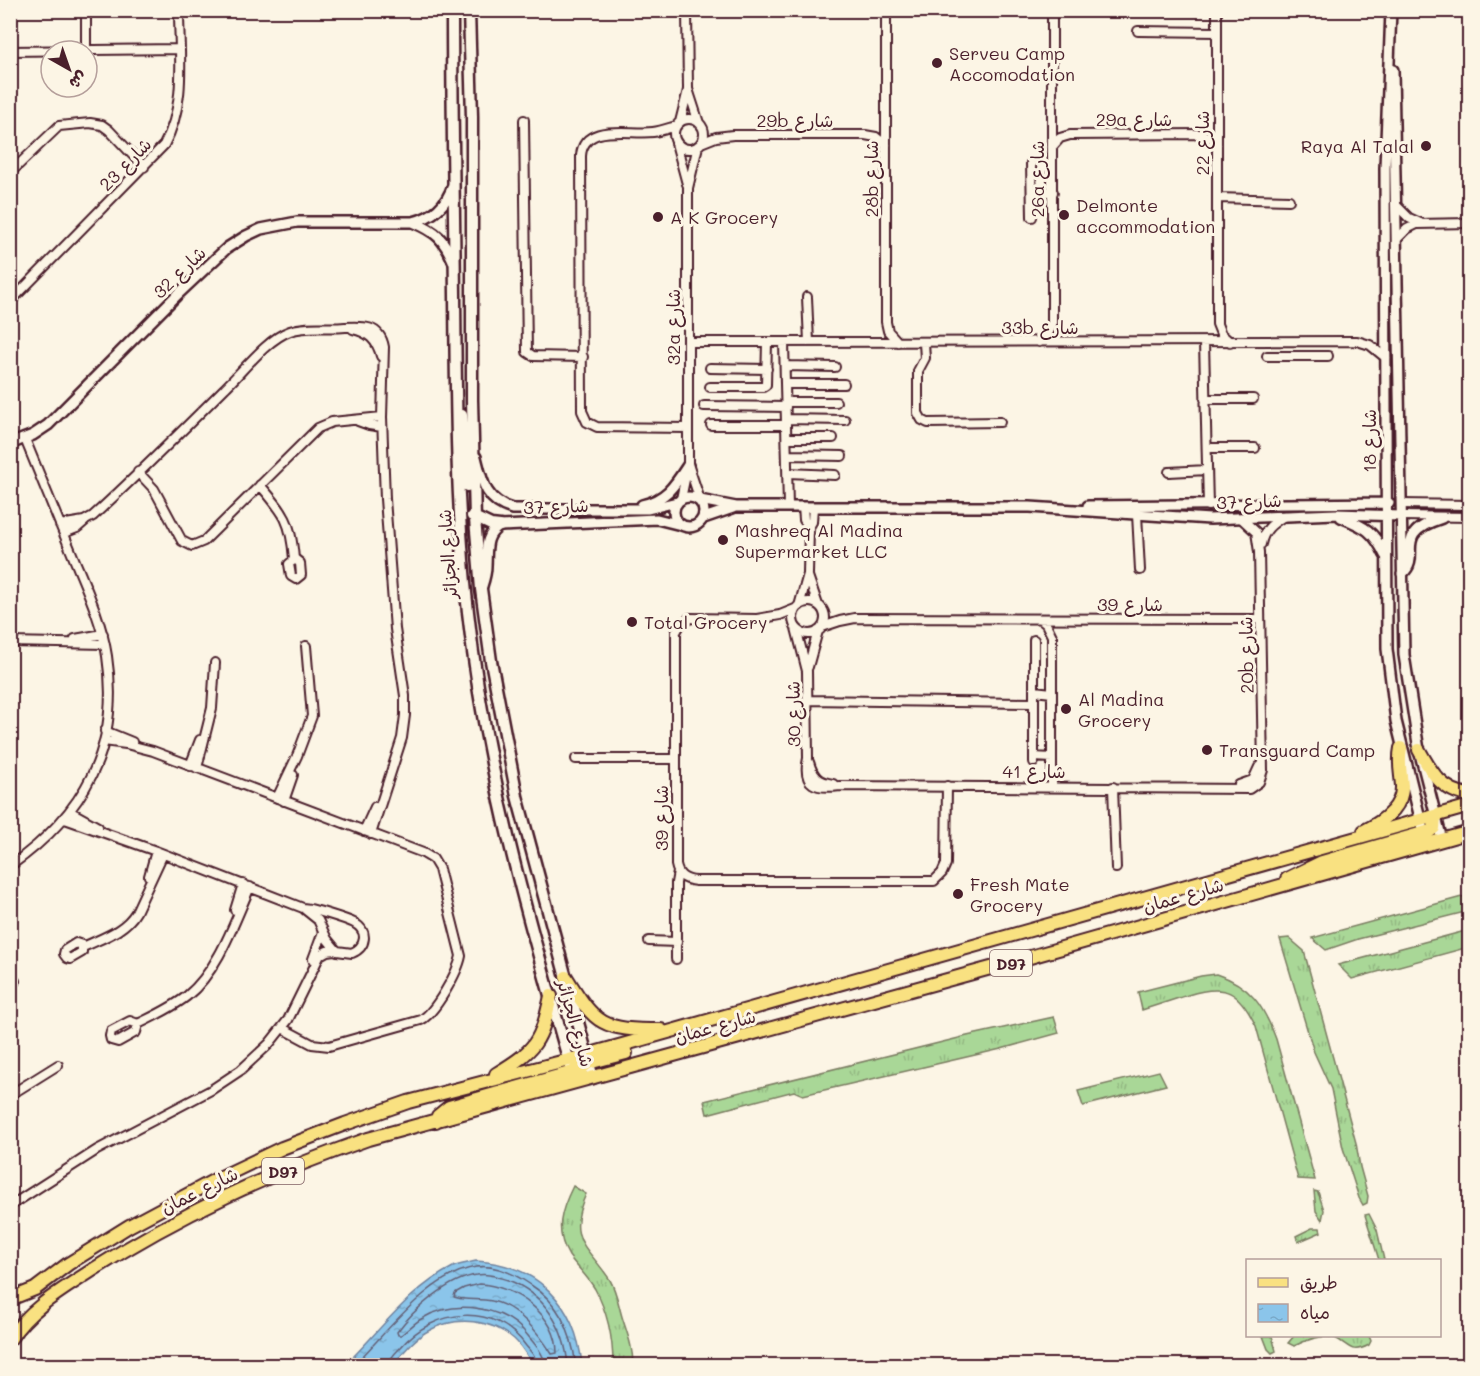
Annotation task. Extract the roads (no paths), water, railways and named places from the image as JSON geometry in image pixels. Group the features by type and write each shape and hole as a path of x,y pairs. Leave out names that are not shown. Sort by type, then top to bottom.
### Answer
{"main road":[{"name":"شارع الجزائر","path":"452,10 455,422 464,577 473,654 486,737 501,809 551,996 578,1075"},
{"name":"شارع الجزائر","path":"469,10 472,117 473,442 475,519 481,588 506,745 526,832 587,1059"},
{"path":"455,296 461,312 462,419 468,508 475,519 500,526"},
{"path":"1352,840 1381,822 1397,804 1402,788 1399,769 1401,748"},
{"path":"1419,750 1437,780 1451,790 1470,795"},
{"name":"شارع عمان","path":"578,1075 587,1059 677,1029 1470,807"},
{"path":"1426,838 1434,828 1435,816"},
{"name":"شارع عمان","path":"10,1339 35,1310 142,1239 233,1192 317,1157 578,1075 975,973 1277,887 1426,838 1442,840 1470,832"},
{"path":"566,977 587,1010 603,1023 626,1030 677,1029"},
{"path":"484,1082 523,1058 535,1045 543,1029 551,996"},
{"path":"578,1075 587,1059 696,1032 716,1019"},
{"name":"شارع عمان","path":"10,1299 35,1289 68,1264 129,1226 260,1158 315,1135 384,1110 484,1082 578,1075"}],"street":[{"path":"86,10 86,39"},
{"name":"شارع 23","path":"12,297 164,145 175,122 180,91 180,10"},
{"path":"687,10 688,89 673,134 675,142 686,149 700,144 703,130 688,89"},
{"name":"28b شارع","path":"886,10 886,322 888,331 898,342"},
{"name":"26a شارع","path":"1039,342 1048,334 1052,325 1052,10"},
{"name":"شارع 22","path":"1217,10 1217,324 1221,334 1230,342"},
{"name":"شارع 18","path":"1391,10 1385,168 1386,559 1389,666 1401,748 1426,838"},
{"path":"1138,31 1217,32"},
{"name":"شارع 18","path":"1390,35 1393,48 1405,668 1419,750 1442,840"},
{"path":"99,50 179,49"},
{"path":"10,51 39,51"},
{"path":"688,428 597,427 590,424 582,411 581,156 583,147 589,138 599,133 652,132 691,119 699,123"},
{"path":"524,120 527,352 532,356 583,357"},
{"path":"10,172 59,126 90,123 102,125 109,130 144,167"},
{"name":"29a شارع","path":"1052,147 1060,138 1070,135 1201,134 1211,138 1217,144"},
{"name":"29b شارع","path":"700,144 716,137 733,135 865,135 876,137 886,145"},
{"name":"32a شارع","path":"675,142 688,188"},
{"name":"32a شارع","path":"679,500 688,465 688,188 700,144"},
{"path":"1031,163 1032,217"},
{"name":"شارع 32","path":"10,444 25,439 48,425 176,296 227,248 246,236 261,229 297,222 413,222 428,217 438,209 447,198 453,184"},
{"path":"1032,192 1053,192"},
{"path":"1217,198 1289,200"},
{"path":"1396,205 1409,218 1422,223 1470,223"},
{"name":"شارع 32","path":"413,222 439,237 454,264"},
{"path":"1397,239 1407,229 1422,223"},
{"path":"807,297 809,342"},
{"path":"64,533 77,528 85,521 275,339 302,328 345,327 371,336 378,344 382,363 382,427 390,580 406,705 402,738 368,832"},
{"name":"33b شارع","path":"688,342 1362,341 1386,358"},
{"path":"710,387 763,387 767,383 767,342"},
{"path":"784,342 788,507"},
{"path":"924,342 925,358 918,371 918,414 922,420 928,423 999,422"},
{"path":"1204,342 1208,506"},
{"path":"1297,342 1297,356"},
{"path":"1267,356 1328,356"},
{"path":"785,366 835,367"},
{"path":"710,368 767,369"},
{"path":"785,384 844,384"},
{"path":"1206,399 1252,399"},
{"path":"704,406 836,402"},
{"path":"138,472 154,489 180,538 192,546 202,543 318,428 332,422 382,417"},
{"path":"711,425 845,420"},
{"path":"358,421 382,427"},
{"path":"787,438 833,438"},
{"path":"10,866 42,842 65,819 93,775 104,741 110,686 103,634 25,439"},
{"name":"شارع 37","path":"473,442 485,490 495,501 505,507 518,510 656,508 679,500"},
{"path":"1206,448 1255,448"},
{"path":"787,455 843,456"},
{"path":"626,509 653,502 669,494 688,465"},
{"name":"32a شارع","path":"688,465 700,500"},
{"path":"1169,472 1207,470"},
{"path":"788,473 835,474"},
{"path":"260,485 287,519 292,536 294,559"},
{"path":"689,496 700,500 705,509 704,518 694,526 681,525 674,514 679,500 689,496"},
{"name":"شارع 37","path":"700,500 736,507 1208,506 1386,503 1470,505"},
{"name":"شارع 37","path":"704,518 736,507"},
{"path":"808,507 812,522 809,527 808,574 793,619 796,628 809,634 820,629 825,618 818,606 808,574"},
{"name":"شارع 37","path":"1030,507 1210,519 1336,514 1470,517"},
{"path":"1137,514 1140,570"},
{"path":"1336,514 1370,531 1375,536 1386,559"},
{"name":"20b شارع","path":"1259,552 1265,531 1284,516"},
{"name":"20b شارع","path":"1240,518 1256,532 1259,552 1262,758"},
{"path":"1402,574 1409,566 1410,544 1414,534 1426,524 1442,518"},
{"name":"شارع 37","path":"481,588 486,574 488,539 494,529 500,526 657,519 681,525"},
{"path":"60,525 85,521"},
{"path":"797,608 806,602 818,606"},
{"name":"شارع 39","path":"690,881 682,878 676,865 676,632 680,625 690,618 757,619 780,615 797,608"},
{"name":"شارع 39","path":"820,629 855,618 1260,620"},
{"path":"1040,619 1046,624 1052,636 1052,786"},
{"name":"شارع 30","path":"796,628 807,671 808,758 812,772 818,780 840,786"},
{"name":"شارع 30","path":"807,671 820,629"},
{"path":"59,642 103,634"},
{"path":"1034,640 1034,759 1052,758"},
{"path":"10,642 105,644"},
{"path":"281,800 312,716 306,646"},
{"path":"194,767 209,722 215,686 215,663"},
{"path":"1034,691 1052,693"},
{"path":"808,700 1034,703"},
{"path":"105,732 423,853 436,864 460,945 461,956 432,1011 421,1020 324,1046 312,1044 282,1028"},
{"path":"104,741 153,751"},
{"name":"شارع 41","path":"840,786 1228,787 1247,784 1252,780 1257,774 1262,758"},
{"path":"576,759 676,759"},
{"path":"677,893 690,881 934,881 942,873 946,864 946,786"},
{"path":"1113,787 1116,868"},
{"path":"71,812 110,834"},
{"path":"65,819 159,852 303,908 316,916 334,950"},
{"path":"83,947 127,924 144,895 159,852"},
{"path":"676,959 678,872"},
{"path":"138,1024 175,1004 195,988 216,960 231,929 246,886"},
{"path":"10,1206 105,1146 222,1084 256,1058 282,1028 323,952 334,950 348,954 359,950 363,945 361,929 355,924 314,909 303,908"},
{"path":"313,967 313,960 323,932"},
{"path":"649,941 676,942"},
{"path":"10,1095 58,1065"},
{"path":"10,1200 26,1194"}],"water":[{"path":"476,1261 518,1270 535,1279 550,1292 572,1324 582,1365 533,1365 519,1344 505,1332 484,1324 462,1321 440,1326 425,1333 393,1365 345,1365 422,1287 453,1267"}],"place":[{"name":"Serveu Camp Accomodation","path":"937,63"},
{"name":"Raya Al Talal","path":"1426,146"},
{"name":"Delmonte accommodation","path":"1064,215"},
{"name":"A K Grocery","path":"658,217"},
{"name":"Mashreq Al Madina Supermarket LLC","path":"723,540"},
{"name":"Total Grocery","path":"632,622"},
{"name":"Al Madina Grocery","path":"1066,709"},
{"name":"Transguard Camp","path":"1207,750"},
{"name":"Fresh Mate Grocery","path":"958,894"}]}
